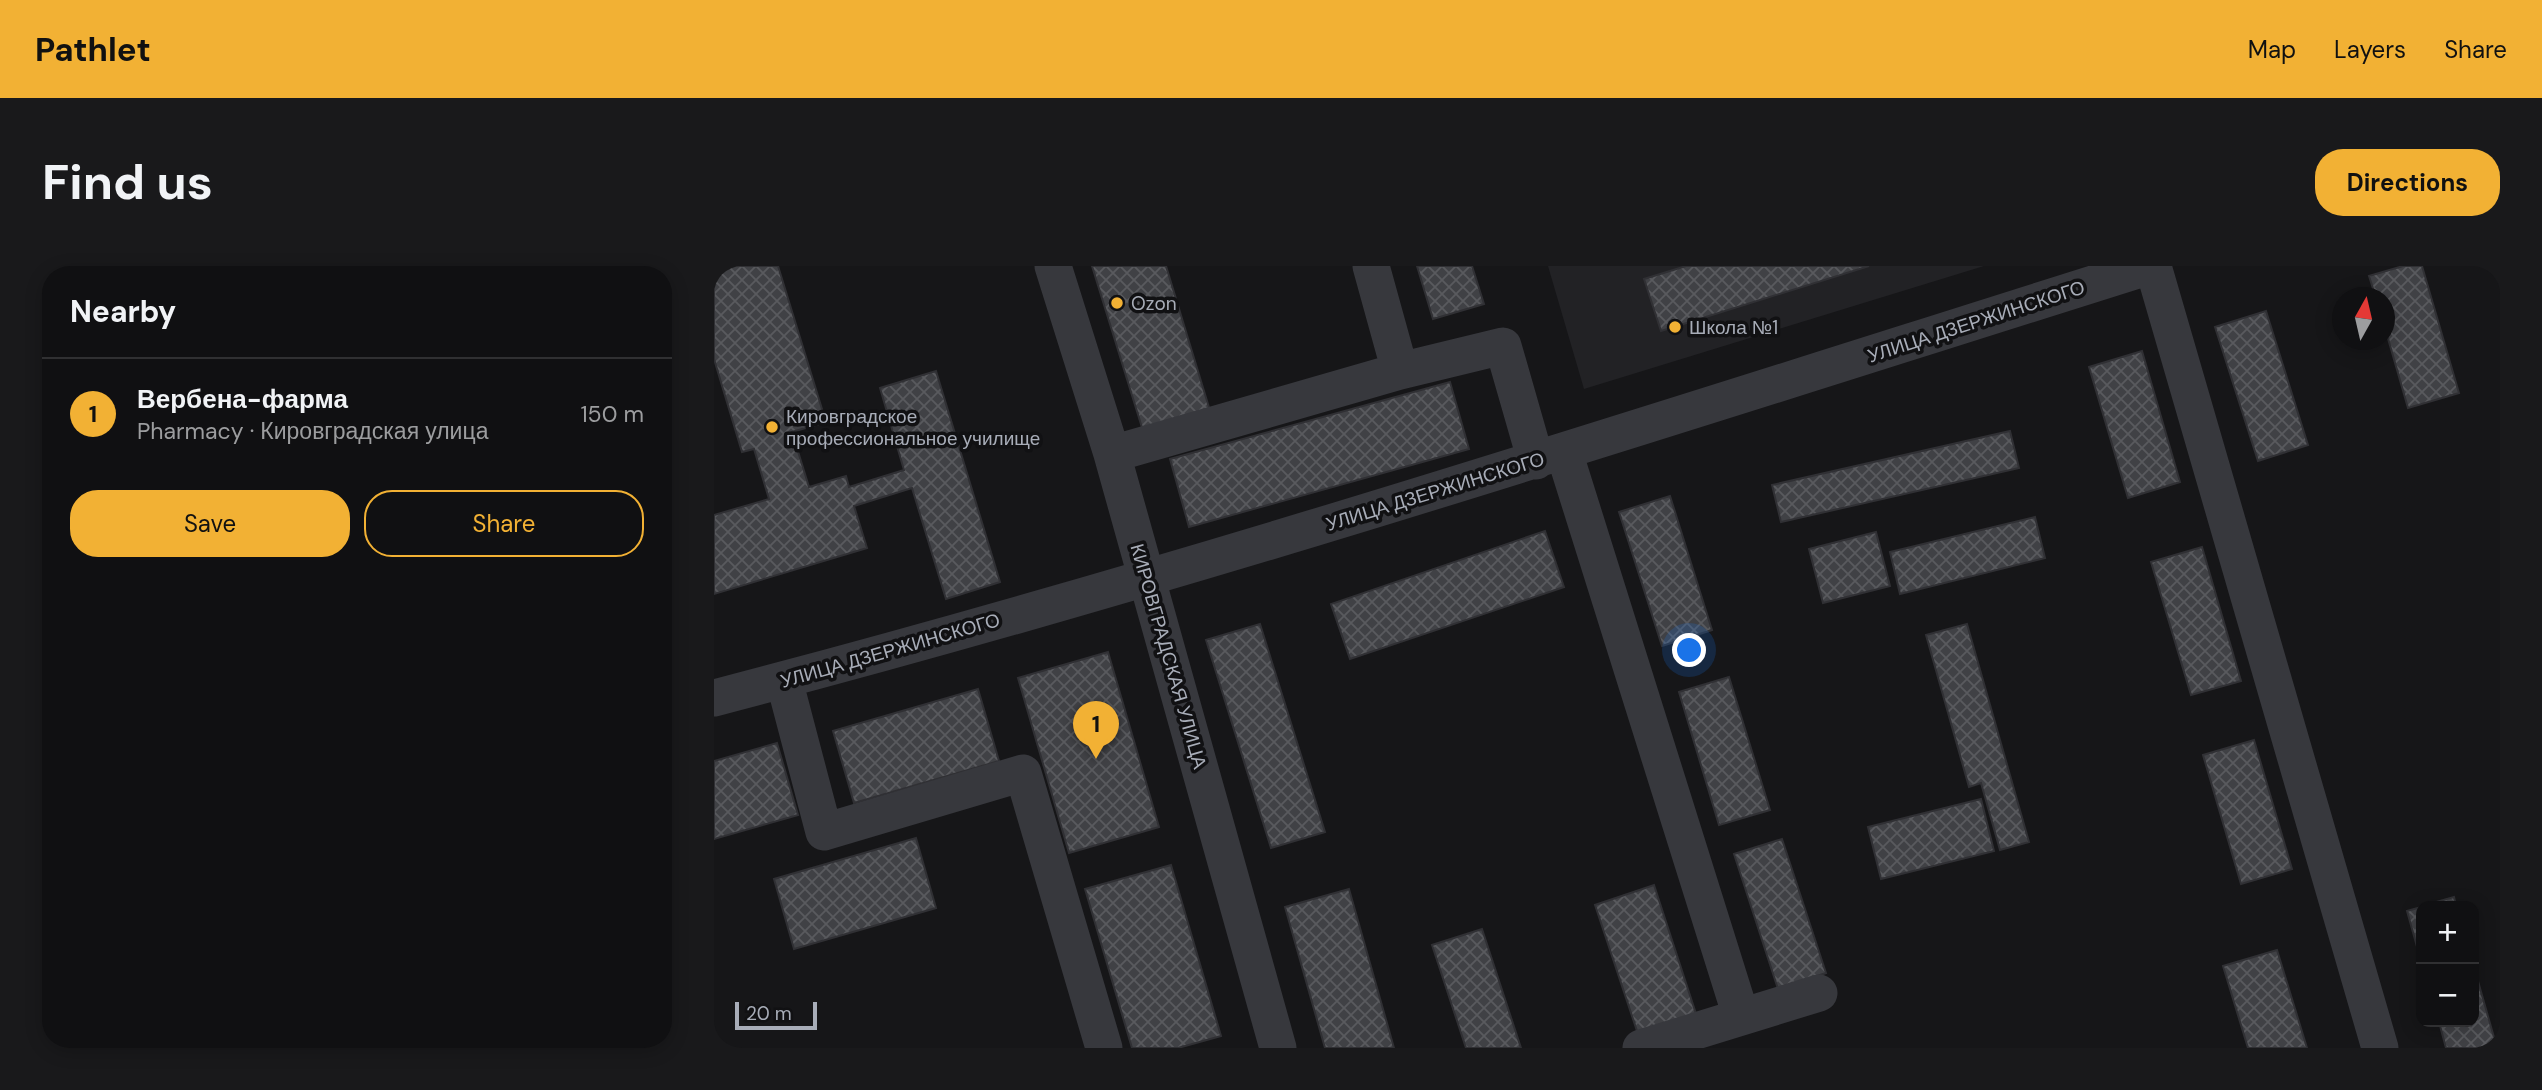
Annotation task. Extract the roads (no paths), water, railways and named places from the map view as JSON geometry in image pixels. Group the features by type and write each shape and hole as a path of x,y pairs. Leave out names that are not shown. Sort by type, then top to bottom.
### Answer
{"street":[{"name":"КИРОВГРАДСКАЯ УЛИЦА","path":"1053,266 1112,454 1279,1048"},
{"path":"1371,266 1400,370"},
{"path":"2151,266 2380,1048"},
{"name":"УЛИЦА ДЗЕРЖИНСКОГО","path":"714,698 1147,577 1550,456 2060,279 2151,266"},
{"path":"1112,454 1400,370 1503,346 1550,456 1741,1016"},
{"path":"784,680 824,832 1023,773 1104,1048"},
{"path":"1641,1048 1819,993"}],"place":[{"name":"Ozon","path":"1117,303"},
{"name":"Школа №1","path":"1675,327"},
{"name":"Кировградское профессиональное училище","path":"772,427"},
{"name":"Вербена-фарма","path":"1096,759"}]}
